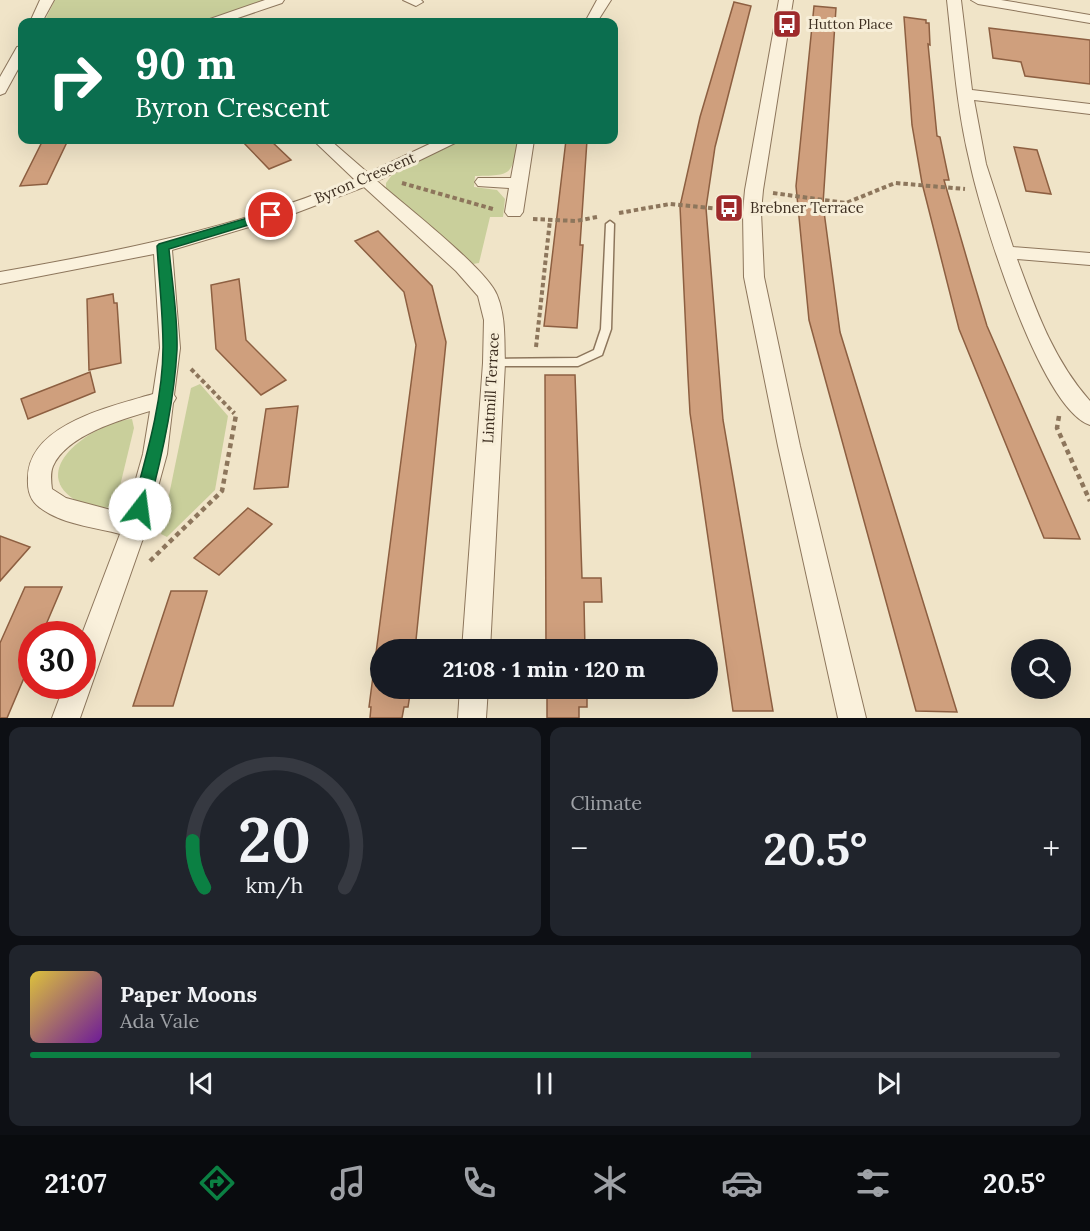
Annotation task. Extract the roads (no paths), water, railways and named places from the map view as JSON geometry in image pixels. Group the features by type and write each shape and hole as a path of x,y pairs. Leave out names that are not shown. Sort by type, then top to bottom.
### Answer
{"street":[{"path":"38,18 47,0"},
{"path":"226,18 277,0"},
{"path":"593,18 604,0"},
{"path":"786,0 754,190 752,212 754,277 789,446 852,718"},
{"path":"954,0 965,94 978,164 1005,252 1033,328 1063,385 1090,416"},
{"path":"978,0 1090,19"},
{"path":"0,64 18,59"},
{"path":"0,90 18,61"},
{"path":"965,94 1090,109"},
{"name":"Lintmill Terrace","path":"326,144 463,267 488,294 494,320 494,363 477,639"},
{"name":"Byron Crescent","path":"0,278 163,246 290,209 365,179 439,144"},
{"path":"514,212 525,144"},
{"path":"484,182 519,183"},
{"path":"96,634 135,527 155,454 165,398 170,348 163,246"},
{"path":"1005,252 1090,259"},
{"path":"135,527 59,507 40,494 41,467 58,441 84,426 165,398"},
{"path":"66,718 73,699"},
{"path":"472,718 473,699"}],"lane":[{"path":"494,363 578,362 598,352 606,329 611,219"}],"place":[{"name":"Hutton Place","path":"787,24"},
{"name":"Brebner Terrace","path":"729,208"}]}
